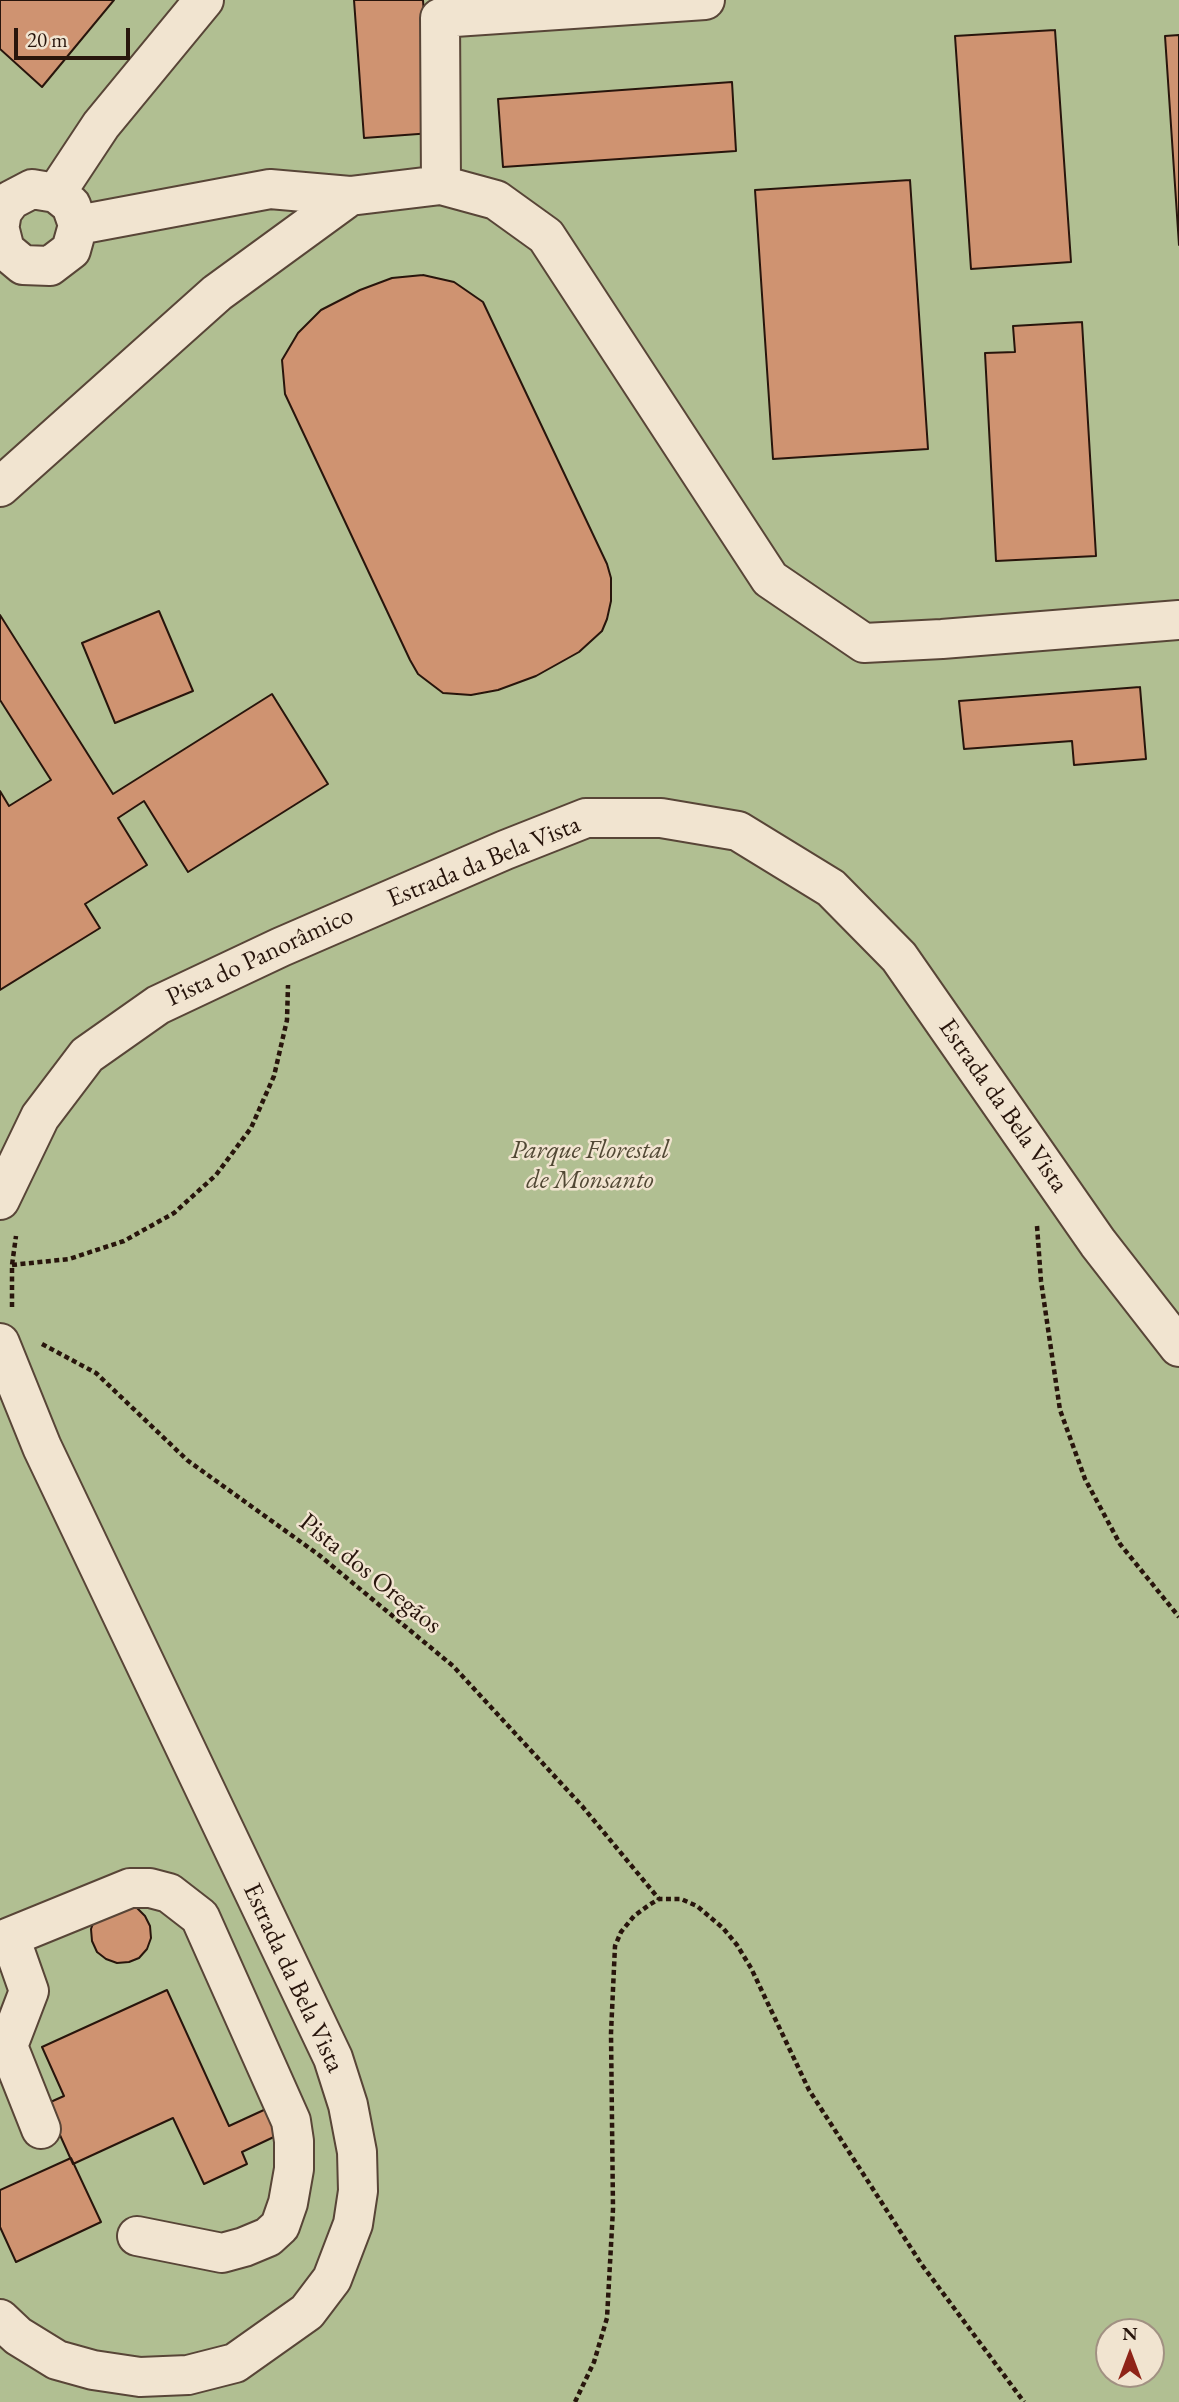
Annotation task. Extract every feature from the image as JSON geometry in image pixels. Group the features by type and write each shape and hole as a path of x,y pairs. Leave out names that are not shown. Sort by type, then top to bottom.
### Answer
{"street":[{"path":"56,192 101,125 204,0"},
{"path":"441,185 440,18 705,0"},
{"path":"78,225 270,189 350,196 441,185 496,200 546,236 770,579 864,643 1179,620"},
{"path":"32,189 56,192 71,205 78,225 71,250 50,266 12,271 5,250 3,211 32,189"},
{"path":"0,487 217,293 350,196"},
{"name":"Estrada da Bela Vista","path":"8,1215 40,1117 87,1055 158,1005 294,942 505,850 586,818 661,818 738,831 831,888 880,937 899,957 1098,1243 1179,1347"},
{"name":"Estrada da Bela Vista","path":"0,2319 18,2336 57,2360 93,2370 140,2377 188,2375 235,2363 307,2312 332,2279 354,2224 358,2191 357,2152 348,2105 333,2058 42,1447 17,1333"},
{"path":"41,2129 8,2046 29,1991 5,1939 130,1888 150,1888 169,1893 200,1917 291,2121 295,2141 294,2169 288,2203 280,2226 268,2237 222,2253 137,2236"}],"path":[{"path":"12,1265 69,1259 124,1241 174,1213 216,1175 251,1128 274,1076 287,1020 288,974"},
{"path":"8,1215 17,1333"},
{"path":"1036,1222 1041,1281 1060,1410 1081,1468 1120,1544 1179,1617"},
{"name":"Pista dos Oregãos","path":"17,1333 96,1373 187,1460 319,1555 453,1666 582,1806 659,1899"},
{"path":"575,2402 594,2362 607,2318 613,2220 611,2033 615,1946 621,1932 634,1916 659,1899 681,1899 696,1906 723,1928 737,1945 751,1968 809,2091 922,2265 1024,2402"}],"green space":[{"name":"Parque Florestal de Monsanto","path":"0,0 1179,0 1179,2402 0,2402"}],"building":[{"path":"0,0 114,0 42,87 0,49"},
{"path":"354,0 423,0 432,133 364,138"},
{"path":"1055,30 1071,262 971,269 955,36"},
{"path":"1179,35 1179,245 1165,36"},
{"path":"732,82 736,151 503,167 498,99"},
{"path":"910,180 928,449 773,459 755,190"},
{"path":"423,275 454,282 483,302 607,564 611,578 611,601 602,631 579,652 536,676 498,690 471,695 443,693 418,674 285,394 282,360 298,333 321,310 360,290 392,278"},
{"path":"1082,322 1096,556 996,561 985,353 1015,352 1013,326"},
{"path":"159,611 193,691 115,723 82,643"},
{"path":"0,615 113,794 272,694 328,784 188,872 144,801 118,818 147,865 85,904 100,928 0,990 0,791 9,806 51,780 0,700"},
{"path":"1140,687 1146,759 1074,765 1072,741 964,749 959,701"},
{"path":"126,1904 137,1908 145,1916 150,1926 151,1938 147,1949 139,1958 117,1963 97,1952 91,1929 95,1918"},
{"path":"167,1990 229,2126 266,2109 278,2135 242,2152 247,2164 204,2184 173,2118 73,2164 46,2104 64,2096 42,2047"},
{"path":"71,2158 101,2222 16,2262 0,2227 0,2190"}]}
